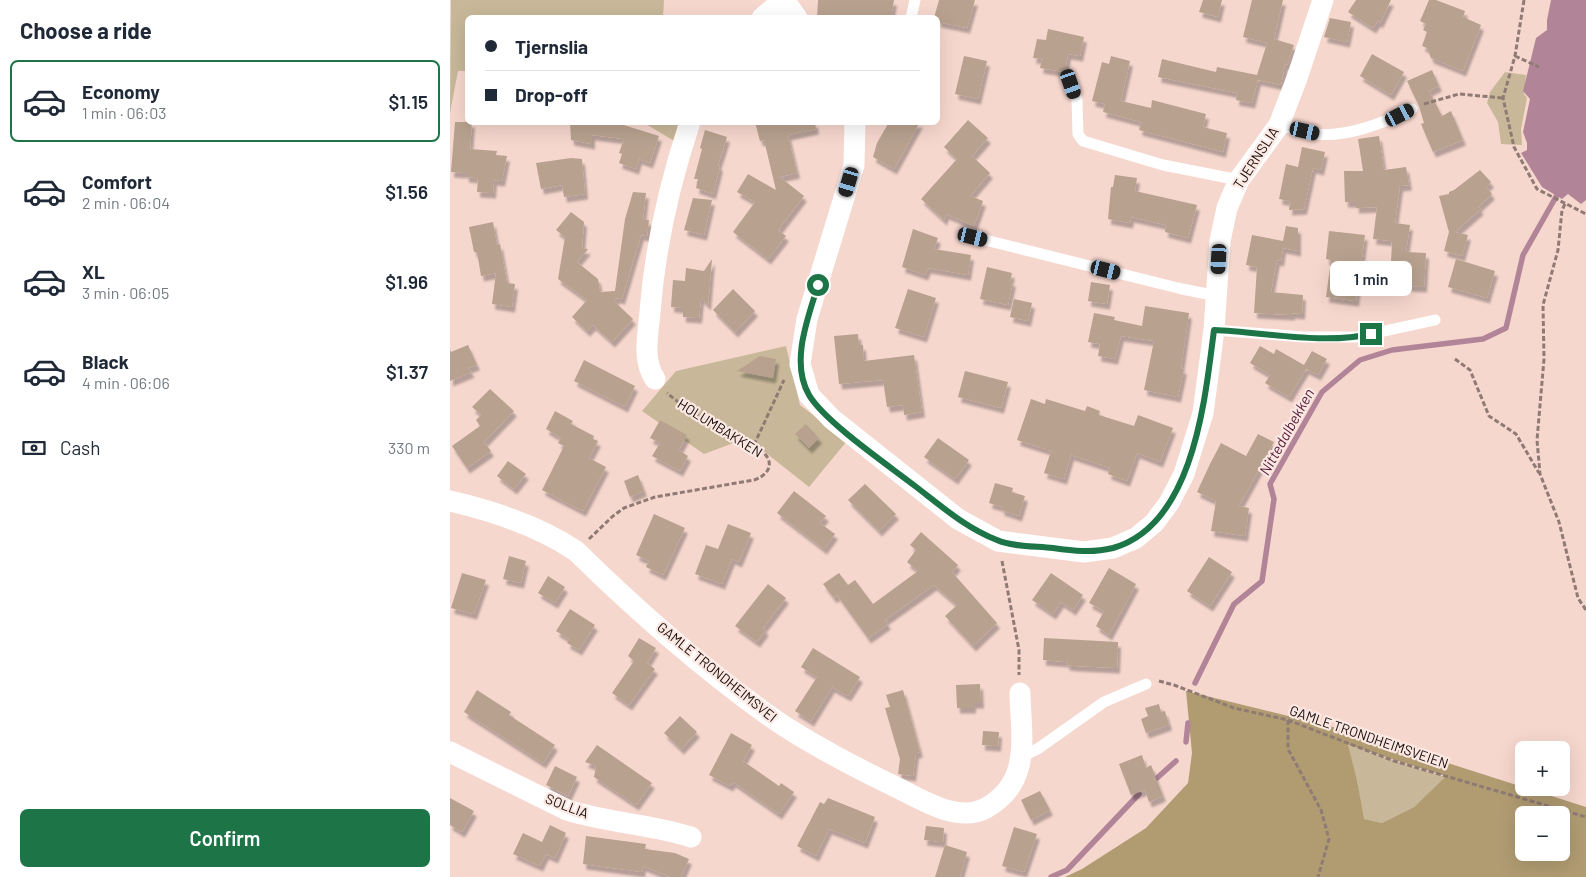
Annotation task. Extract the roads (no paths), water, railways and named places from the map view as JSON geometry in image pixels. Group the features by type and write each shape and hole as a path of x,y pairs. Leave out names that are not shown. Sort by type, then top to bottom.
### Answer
{"street":[{"path":"766,15 784,0 795,15"},
{"name":"TJERNSLIA","path":"855,125 854,165 807,319 800,364 809,395 832,419 958,519 998,541 1084,552 1113,548 1136,538 1154,523 1169,503 1184,474 1203,413 1214,330 1220,241 1227,208 1239,180 1279,125 1323,0"},
{"path":"655,379 650,372 647,354 653,277 664,211 689,125"},
{"name":"GAMLE TRONDHEIMSVEI","path":"450,501 534,528 576,551 689,652 766,714 846,762 930,803 958,812 968,813 984,809 1010,786 1020,768 1020,693"},
{"name":"SOLLIA","path":"450,752 567,810 665,829 691,837"}],"lane":[{"path":"912,15 915,0"},
{"path":"1071,84 1077,100 1078,134 1083,141 1163,165 1239,180"},
{"path":"1279,125 1318,134 1338,134 1388,120 1412,109"},
{"path":"973,237 1217,296"},
{"path":"1214,330 1304,337 1357,337 1435,320"},
{"path":"1021,757 1039,748 1104,702 1146,684"}],"waterway":[{"name":"Nittedalbekken","path":"1195,683 1234,604 1262,581 1274,499 1270,484 1322,392 1360,360 1392,350 1483,339 1506,328 1523,255 1557,195"},
{"name":"Nittedalbekken","path":"1186,742 1188,723"},
{"path":"1157,778 1176,761"},
{"name":"Nittedalbekken","path":"1051,877 1067,870 1139,794"}]}
